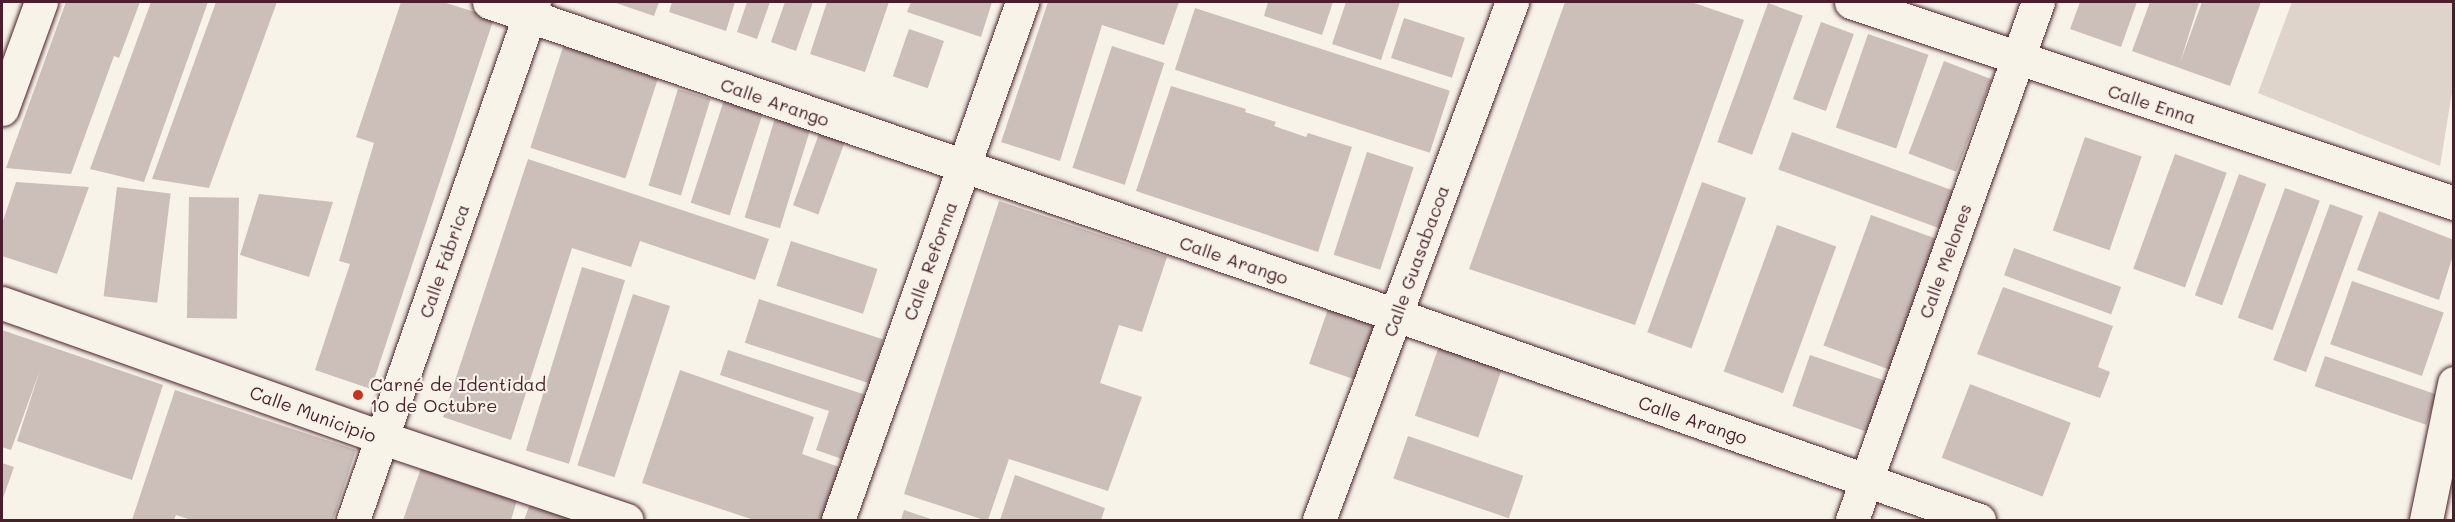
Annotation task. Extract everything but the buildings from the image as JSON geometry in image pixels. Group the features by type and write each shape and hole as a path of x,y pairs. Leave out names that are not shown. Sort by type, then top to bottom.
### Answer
{"street":[{"path":"2,109 40,2"},
{"name":"Calle Arango","path":"489,2 531,9 964,167 1396,315 1979,520"},
{"name":"Calle Reforma","path":"838,520 1022,2"},
{"name":"Calle Guasabacoa","path":"1319,520 1512,2"},
{"name":"Calle Enna","path":"1851,2 2454,203"},
{"name":"Calle Melones","path":"1852,520 2038,2"},
{"name":"Calle Fábrica","path":"353,520 531,9"},
{"name":"Calle Municipio","path":"2,303 382,438 627,520"},
{"path":"2426,520 2454,383"}],"shaded area":[{"path":"2292,2 2453,2 2453,86 2440,166 2258,93"}],"place":[{"name":"Carné de Identidad 10 de Octubre","path":"358,395"}]}
